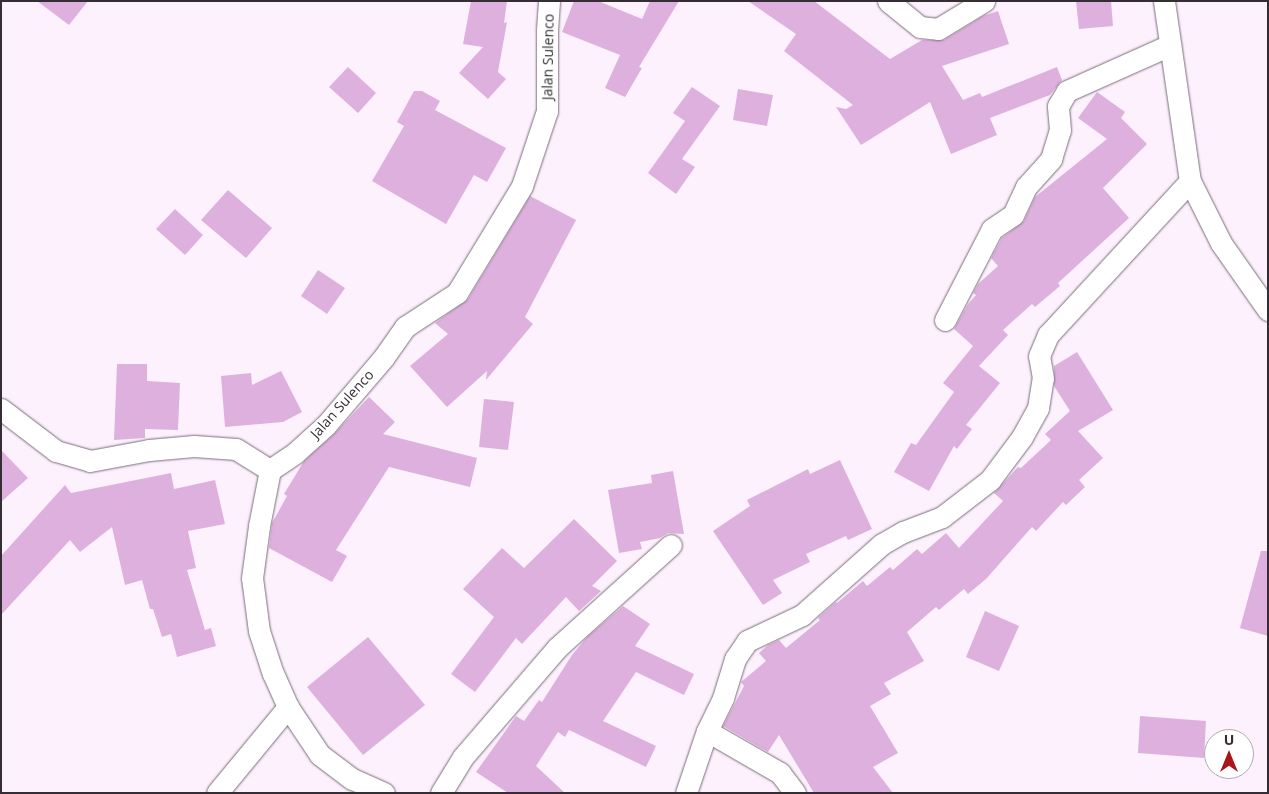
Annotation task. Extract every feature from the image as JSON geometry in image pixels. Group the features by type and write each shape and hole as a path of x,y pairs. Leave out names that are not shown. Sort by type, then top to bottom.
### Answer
{"street":[{"name":"Jalan Sulenco","path":"270,470 326,426 384,357 405,327 457,293 522,186 547,110 549,1"},
{"path":"888,1 920,27 938,29 984,1"},
{"path":"1164,1 1190,181 1221,243 1268,310"},
{"path":"946,320 992,229 1013,215 1026,187 1051,159 1060,130 1058,106 1067,91 1170,45"},
{"path":"686,793 707,731 723,698 735,659 747,641 802,615 882,544 903,532 942,517 990,480 1022,437 1038,408 1043,378 1039,356 1048,335 1190,181"},
{"path":"1,409 56,452 90,461 149,450 194,446 236,450 270,470 259,526 252,578 259,631 273,674 288,707 320,755 352,779 384,793"},
{"path":"441,793 463,757 558,647 671,545"},
{"path":"217,793 288,707"},
{"path":"707,731 780,773 795,793"}],"building":[{"path":"37,1 88,1 69,25"},
{"path":"471,1 507,1 504,23 507,22 498,72 506,79 488,99 459,73 483,47 463,44"},
{"path":"574,1 598,1 642,19 650,1 679,1 639,67 642,68 625,97 605,88 620,55 562,32"},
{"path":"748,1 814,1 890,59 922,40 944,40 983,16 998,11 1009,44 942,66 963,100 980,93 982,97 1057,67 1062,80 1050,95 990,118 997,135 951,154 930,102 861,145 836,107 846,109 853,105 784,51 796,34"},
{"path":"1076,1 1111,1 1113,26 1079,29"},
{"path":"348,67 376,93 358,113 329,87"},
{"path":"692,87 720,106 682,159 695,167 676,194 648,173 685,121 673,113"},
{"path":"738,89 773,95 767,126 733,120"},
{"path":"414,91 422,91 440,101 435,110 506,148 487,182 474,175 446,224 372,181 404,126 397,122"},
{"path":"1097,92 1125,112 1121,118 1147,144 1103,188 1129,218 1058,283 1060,286 1035,307 1032,304 1003,330 1008,335 979,366 1000,383 966,425 972,429 957,449 954,446 929,491 894,472 911,443 916,445 954,392 943,383 973,346 954,329 968,304 976,295 973,293 978,284 998,266 991,258 1002,238 1024,221 1035,197 1107,139 1078,118"},
{"path":"228,190 272,228 246,258 201,220"},
{"path":"530,196 576,220 525,317 533,324 486,380 487,371 447,407 410,366 448,334 435,323 468,299"},
{"path":"175,209 203,235 185,255 156,229"},
{"path":"318,270 345,288 327,314 301,296"},
{"path":"1077,352 1113,410 1078,431 1103,458 1079,480 1085,487 1066,505 1063,502 1036,531 1032,527 986,579 968,594 964,589 939,610 936,607 907,632 924,661 884,683 891,694 870,706 898,753 873,767 893,793 814,793 779,735 768,752 723,726 744,686 741,682 766,661 759,653 768,645 779,640 786,648 820,620 818,618 836,602 863,581 867,586 890,567 893,570 917,549 922,554 946,533 959,548 1003,501 994,493 1018,467 1021,468 1051,440 1045,434 1070,411 1054,386 1054,366"},
{"path":"117,364 147,364 147,381 180,383 178,430 145,429 145,438 114,440"},
{"path":"281,371 302,412 283,422 225,427 221,376 251,373 252,385"},
{"path":"369,397 395,422 383,434 477,458 470,487 389,467 336,550 347,556 332,582 269,548 272,523 287,496 284,494 304,461 334,434"},
{"path":"484,399 514,402 508,450 479,447"},
{"path":"1,450 28,478 1,502"},
{"path":"840,460 872,529 848,540 846,536 806,554 810,562 773,580 782,593 763,605 713,531 750,506 747,500 808,469 810,474"},
{"path":"673,471 684,534 668,533 660,538 640,542 642,549 619,553 608,490 652,483 651,475"},
{"path":"171,473 174,489 215,480 225,524 188,531 196,568 187,570 205,630 211,628 216,646 177,657 171,634 162,637 153,609 150,609 142,580 125,585 112,527 80,552 70,540 1,615 1,556 65,485 71,493"},
{"path":"574,519 617,561 592,586 601,591 579,611 566,597 522,644 516,638 475,692 451,674 494,617 463,589 502,548 524,568"},
{"path":"1261,551 1268,551 1268,636 1240,628"},
{"path":"623,606 650,624 635,646 694,674 684,695 636,672 603,721 656,746 646,767 569,730 565,737 558,732 536,766 565,793 508,793 476,772 516,716 524,721 539,700 542,702 572,655 587,637"},
{"path":"985,611 1019,626 999,671 966,657"},
{"path":"368,637 425,705 363,755 307,687"},
{"path":"1140,716 1206,721 1206,729 1204,729 1204,758 1138,753"}]}
